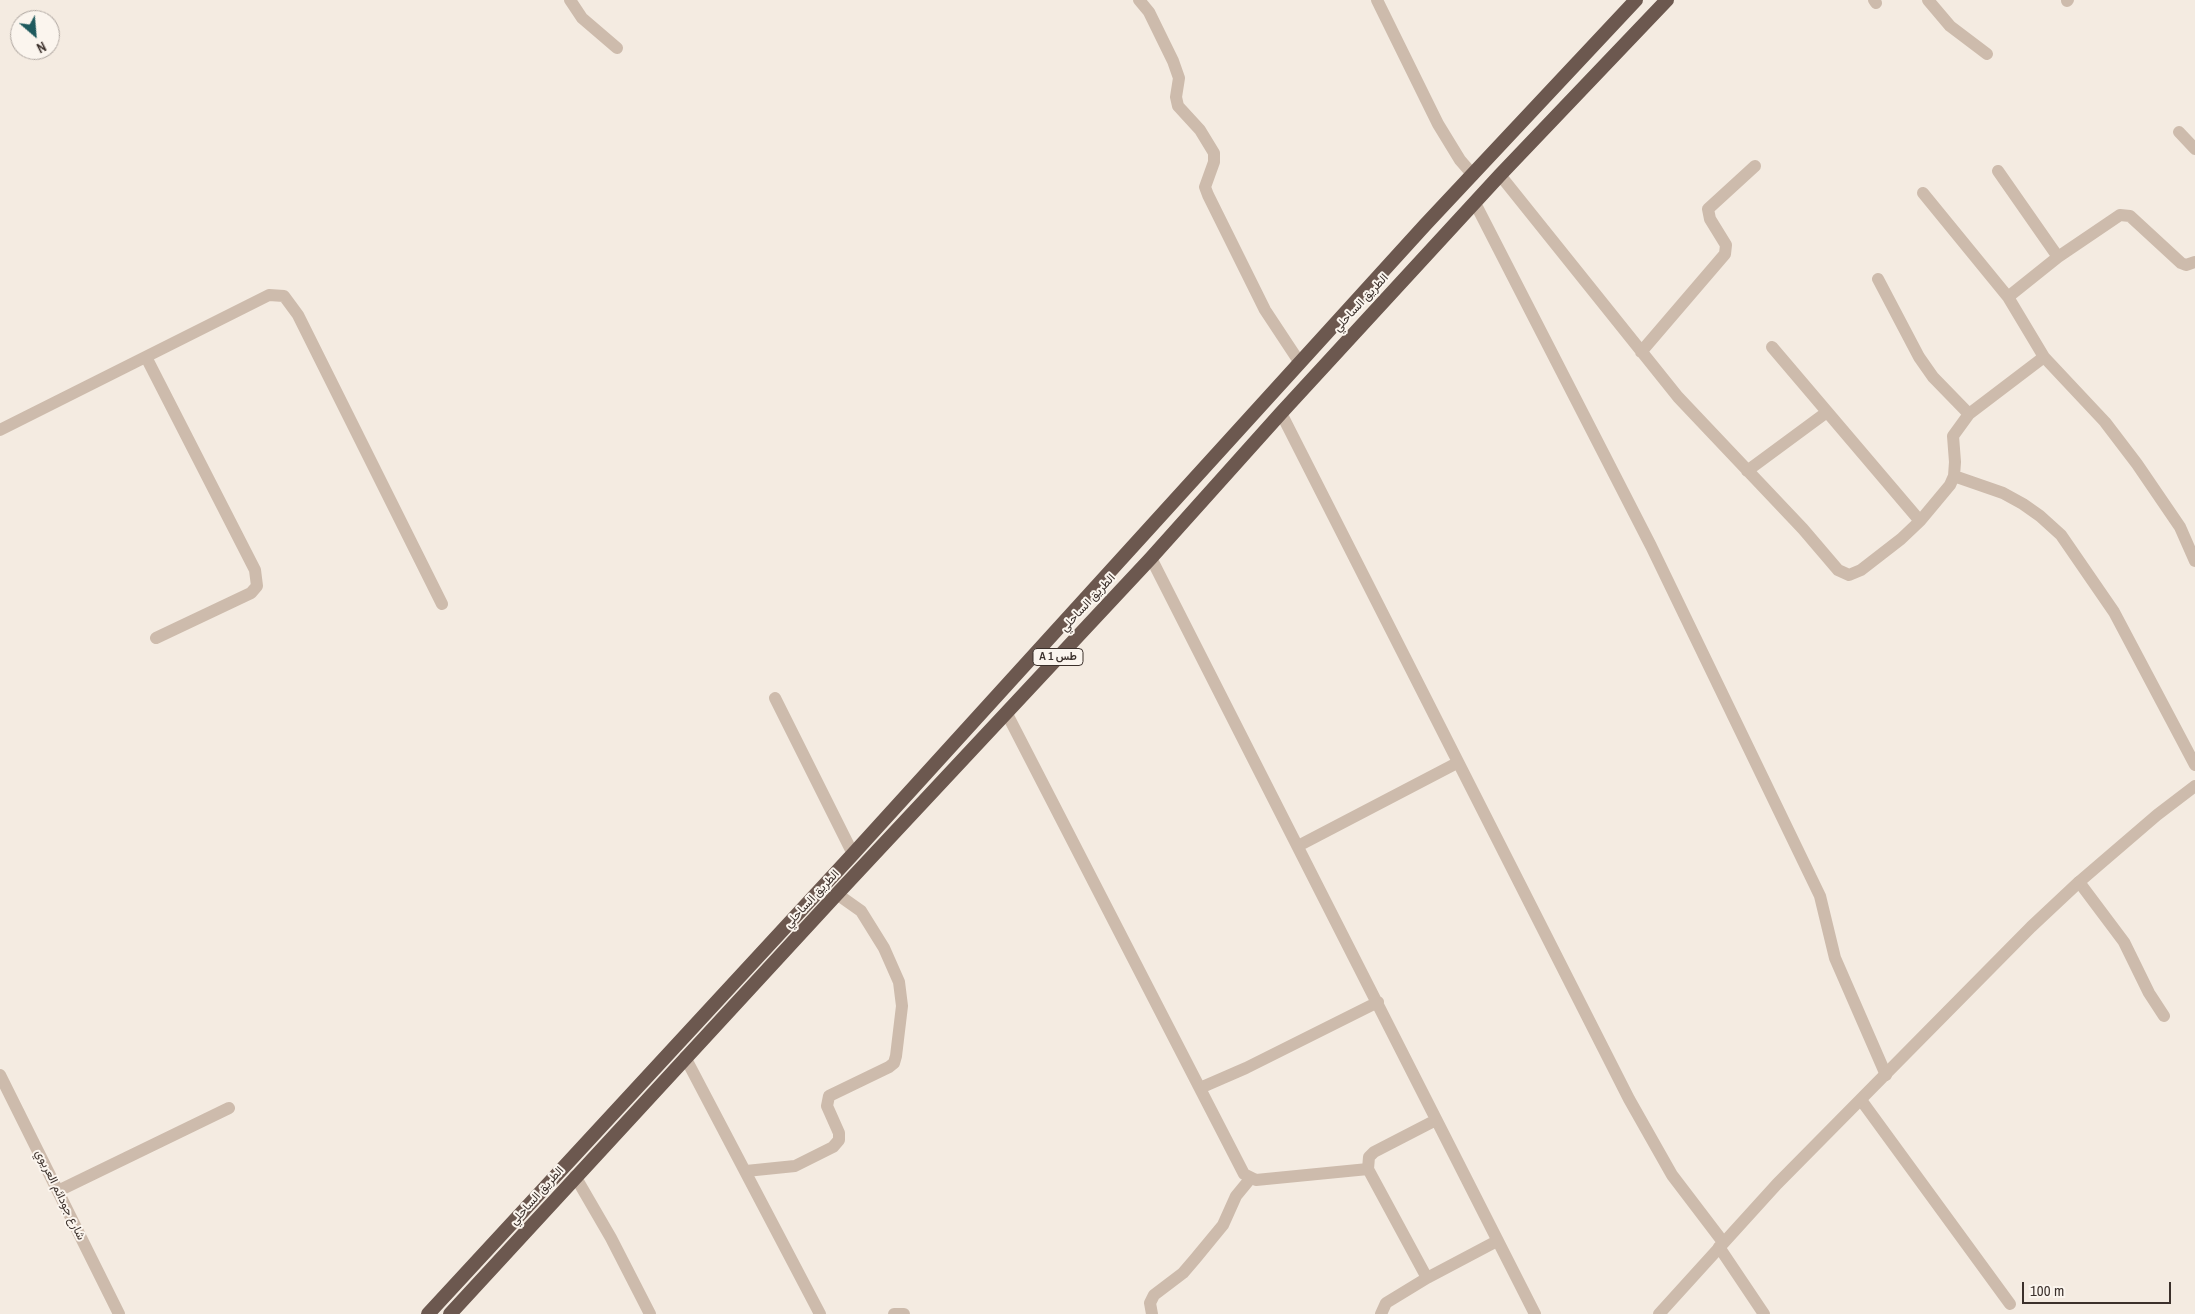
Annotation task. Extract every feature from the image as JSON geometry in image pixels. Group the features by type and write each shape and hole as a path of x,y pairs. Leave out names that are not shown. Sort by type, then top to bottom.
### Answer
{"highway":[{"name":"الطريق الساحلي","path":"428,1314 853,854 1472,175 1636,0"},
{"name":"الطريق الساحلي","path":"450,1314 685,1057 1151,558 1281,413 1500,175 1667,0"}],"street":[{"path":"570,0 582,18 617,48"},
{"path":"1139,0 1151,16 1173,61 1179,78 1176,97 1178,106 1200,130 1214,153 1214,162 1205,187 1208,195 1265,310 1300,363"},
{"path":"1377,0 1438,124 1460,160 1472,175"},
{"path":"1928,0 1950,26 1987,54"},
{"path":"2179,132 2195,150"},
{"path":"1641,352 1726,254 1726,245 1710,219 1708,208 1755,166"},
{"path":"1998,171 2058,257"},
{"path":"1500,175 1678,397 1838,570 1849,575 1861,570 1920,521 1954,476 1953,436 1969,414 2044,357"},
{"path":"1923,193 2008,297 2044,357 2123,444 2180,527 2195,561"},
{"path":"1475,202 1651,546 1820,896 1834,958 1886,1075"},
{"path":"2008,297 2058,257 2113,219 2125,214 2143,227 2181,263 2186,265 2195,262"},
{"path":"1878,279 1919,357 1932,377 1969,414"},
{"path":"0,430 269,295 284,296 292,305 315,349 442,604"},
{"path":"1772,346 1920,521"},
{"path":"146,357 255,570 257,586 250,593 156,638"},
{"path":"1748,471 1827,412"},
{"path":"1281,413 1629,1099 1672,1175 1721,1244 1764,1314"},
{"path":"1954,476 2003,493 2040,516 2061,535 2114,612 2195,765"},
{"path":"1151,558 1535,1314"},
{"path":"775,698 853,854"},
{"path":"1006,712 1244,1174 1256,1180 1368,1169"},
{"path":"1298,846 1457,763"},
{"path":"1658,1314 1721,1244 1861,1100 2079,882 2157,815 2195,786"},
{"path":"2079,882 2124,942 2136,963 2149,993 2164,1016"},
{"path":"746,1171 796,1166 833,1147 839,1140 839,1133 827,1106 829,1096 894,1063 902,1006 899,982 884,948 861,911 837,894"},
{"path":"1200,1088 1246,1068 1378,1002"},
{"path":"685,1057 820,1314"},
{"name":"شارع جودائم العريوي","path":"0,1075 120,1314"},
{"path":"1861,1100 2010,1304"},
{"path":"58,1191 229,1108"},
{"path":"1427,1278 1368,1169 1369,1157 1374,1152 1436,1120"},
{"path":"575,1176 611,1238 650,1314"},
{"path":"1152,1314 1150,1303 1154,1295 1183,1273 1223,1225 1236,1196 1250,1178"},
{"path":"1381,1314 1386,1303 1427,1278 1497,1241"},
{"path":"894,1314 904,1314"}]}
